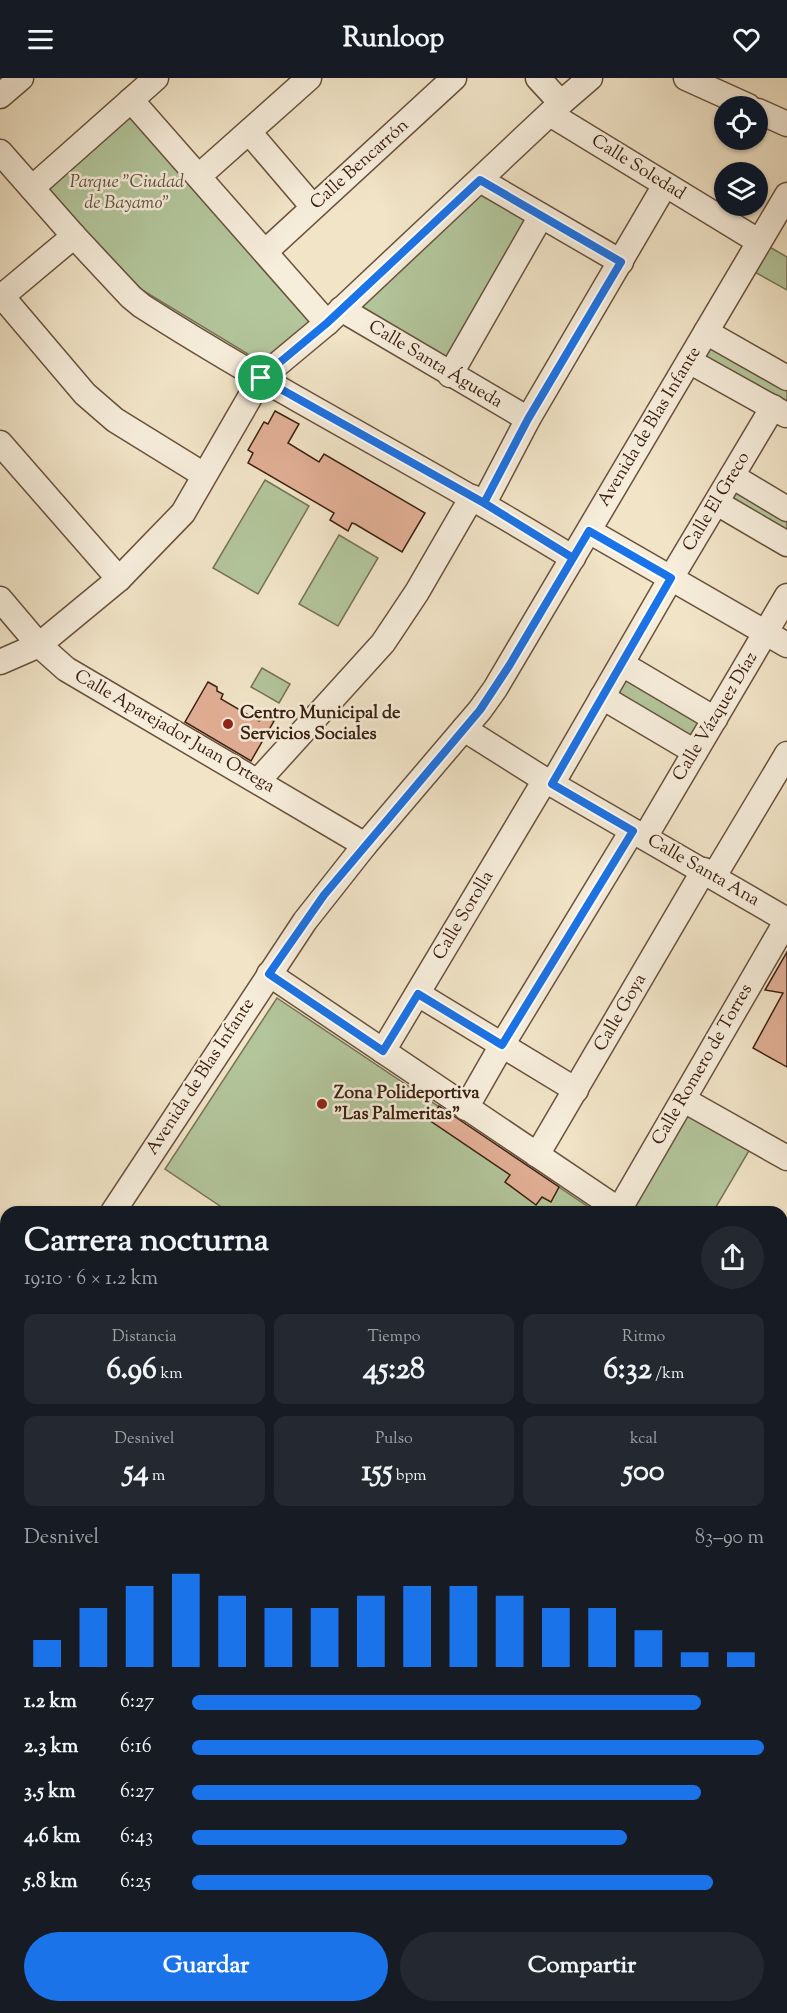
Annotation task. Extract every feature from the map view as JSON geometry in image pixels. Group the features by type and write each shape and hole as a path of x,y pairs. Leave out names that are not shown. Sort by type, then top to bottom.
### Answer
{"street":[{"path":"0,96 21,78"},
{"path":"199,176 309,78"},
{"name":"Calle Bencarrón","path":"265,252 454,78"},
{"name":"Calle Soledad","path":"538,78 555,108 665,185 772,231"},
{"path":"0,662 39,645 119,579 183,513 261,378 334,316 555,108 590,78"},
{"path":"686,78 726,96"},
{"path":"32,188 152,79"},
{"name":"Calle Santa Águeda","path":"131,100 265,252 334,316 450,375 528,419"},
{"path":"768,115 787,124"},
{"path":"249,132 314,207"},
{"path":"0,152 74,236 142,306 261,378 478,500 573,558"},
{"path":"480,180 621,262"},
{"path":"258,781 383,643 478,500 528,419 665,185"},
{"name":"Avenida de Blas Infante","path":"117,1206 318,903 480,710 509,666 688,361 772,231 787,195"},
{"path":"450,375 541,216"},
{"path":"74,236 1,296 85,394 115,420 204,475"},
{"path":"706,332 787,378"},
{"path":"688,361 783,413"},
{"name":"Calle El Greco","path":"548,782 622,664 732,476 783,413"},
{"path":"0,442 119,579"},
{"path":"732,476 787,509"},
{"path":"717,503 787,544"},
{"path":"589,531 787,645"},
{"name":"Calle Vázquez Díaz","path":"466,1108 502,1045 695,752 787,596"},
{"name":"Calle Aparejador Juan Ortega","path":"0,599 39,645 66,669 365,845"},
{"path":"622,664 715,719"},
{"path":"602,697 695,752"},
{"name":"Calle Santa Ana","path":"464,729 548,782 787,920"},
{"name":"Calle Goya","path":"537,1155 709,873 787,754"},
{"name":"Calle Sorolla","path":"383,1051 548,782"},
{"name":"Calle Romero de Torres","path":"623,1206 787,920"},
{"path":"269,974 613,1206"},
{"path":"418,994 576,1090"},
{"path":"684,1100 787,1158"}],"green space":[{"name":"Parque \"Ciudad de Bayamo\"","path":"132,114 316,320 277,355 256,359 142,290 46,189"},
{"path":"480,188 531,220 442,366 355,303"},
{"path":"766,245 787,257 787,290 751,270"},
{"path":"709,338 787,382 787,407 696,360"},
{"path":"265,480 309,506 258,594 213,568"},
{"path":"733,481 787,513 787,540 721,502"},
{"path":"339,535 378,558 338,626 299,604"},
{"path":"262,668 290,684 279,703 251,687"},
{"path":"624,670 706,718 691,743 609,695"},
{"name":"Zona Polideportiva \"Las Palmeritas\"","path":"277,998 587,1206 220,1206 165,1169"},
{"path":"687,1112 750,1149 717,1206 634,1206 631,1204"}],"building":[{"path":"275,411 299,424 288,443 319,462 324,454 425,513 402,552 355,524 352,523 348,531 330,520 334,513 248,463 253,453 248,450 264,422 268,424"},
{"name":"Centro Municipal de Servicios Sociales","path":"208,682 223,694 221,699 259,721 263,715 274,721 251,761 185,722"},
{"path":"787,952 787,1067 753,1048 783,993 765,990"},
{"path":"439,1106 559,1187 551,1202 542,1197 536,1205 505,1182 510,1175 429,1120"}],"place":[{"name":"Centro Municipal de Servicios Sociales","path":"228,724"},
{"name":"Zona Polideportiva \"Las Palmeritas\"","path":"322,1104"}],"route":[{"path":"261,378 327,323 480,180 621,262 528,419 484,503 554,546 573,558 589,531 671,578 552,784 633,831 502,1045 418,994 383,1051 269,974 324,895 480,710 495,689 573,558 484,503 261,378"}]}
